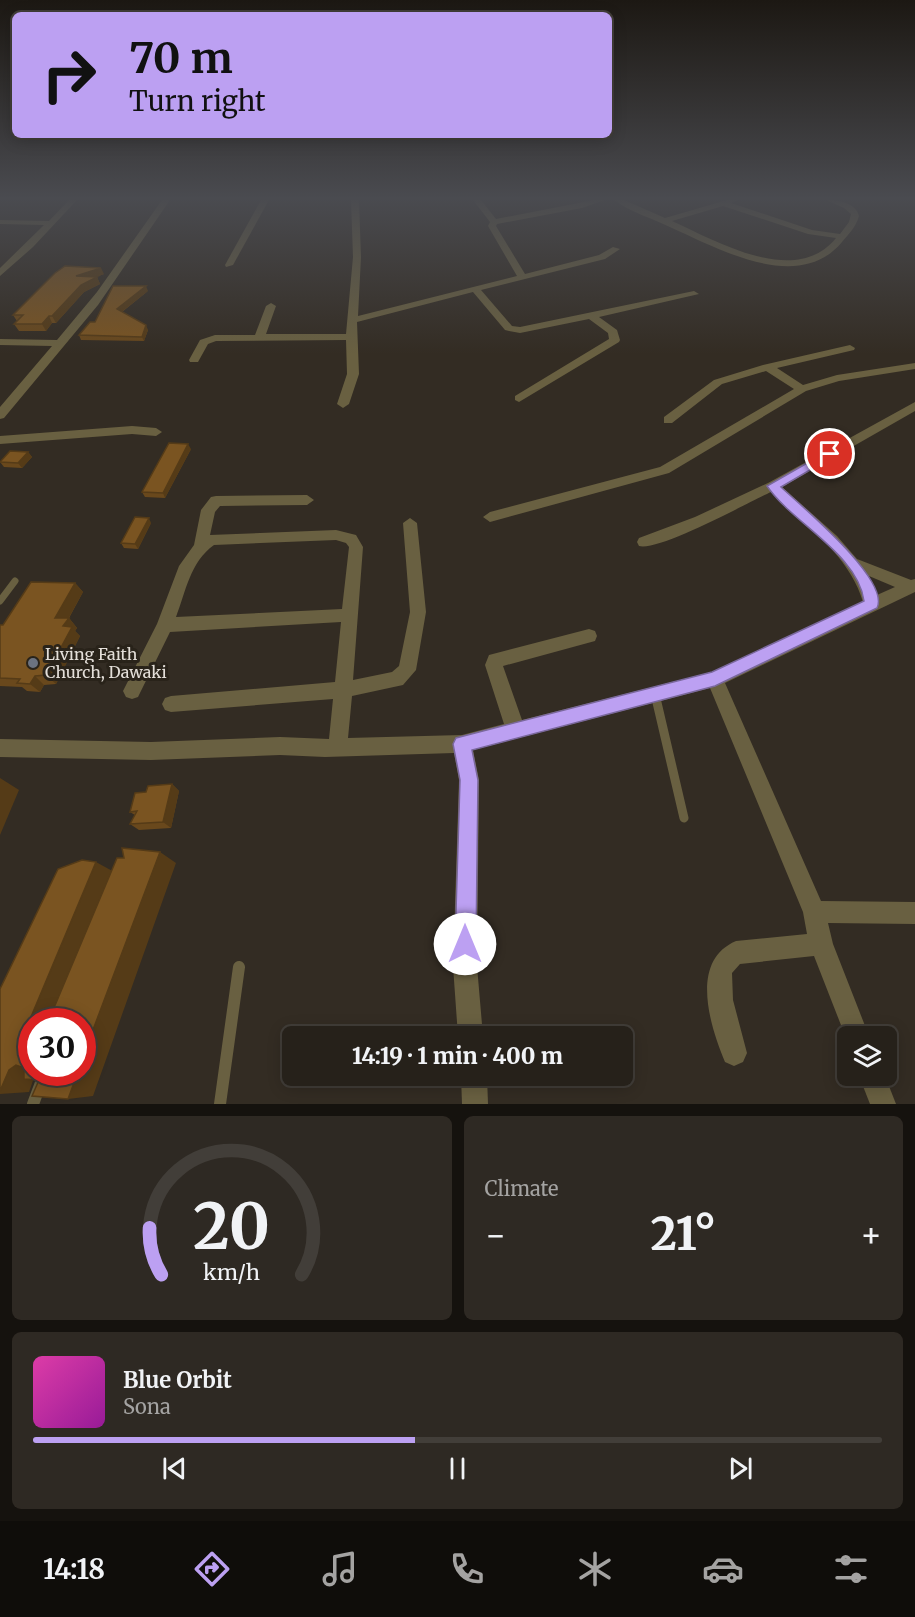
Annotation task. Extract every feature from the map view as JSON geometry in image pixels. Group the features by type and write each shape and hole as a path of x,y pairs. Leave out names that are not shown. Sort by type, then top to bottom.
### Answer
{"street":[{"path":"0,273 23,252"},
{"path":"0,415 60,343 79,325 129,252"},
{"path":"229,265 236,252"},
{"path":"343,404 353,374 351,337 357,252"},
{"path":"507,252 522,276"},
{"path":"353,320 602,257 612,252"},
{"path":"732,252 762,262 787,262 815,259 830,252"},
{"path":"476,290 509,328 514,330 694,294"},
{"path":"259,338 271,306"},
{"path":"519,398 615,340 613,332 592,316"},
{"path":"194,360 201,345 210,339 351,337"},
{"path":"0,342 60,343"},
{"path":"668,420 718,382 767,367 850,348"},
{"path":"490,517 664,470 802,389 837,378 915,366"},
{"path":"767,367 802,389"},
{"path":"644,542 700,522 773,486 915,405"},
{"path":"0,440 132,430 156,432"},
{"path":"773,486 854,564 870,594 872,604"},
{"path":"201,545 208,510 216,501 307,500"},
{"path":"171,704 343,690 397,679 407,670 418,612 410,523"},
{"path":"132,691 165,625 190,558 201,545 211,540 336,535 351,539 356,547 338,747"},
{"path":"854,564 913,586"},
{"path":"0,748 151,751 280,746 462,744 715,679 913,586"},
{"path":"165,625 350,615"},
{"path":"516,731 494,665 495,660 589,636"},
{"path":"715,679 814,912 821,944 853,1026"},
{"path":"462,744 469,780 465,966 470,1026"},
{"path":"814,912 915,913"},
{"path":"734,1053 719,986 720,969 726,960 736,953 821,944"},
{"path":"474,1086 475,1104"},
{"path":"876,1086 884,1104"}],"lane":[{"path":"0,602 15,581"},
{"path":"655,694 684,818"},
{"path":"220,1104 239,967"},
{"path":"33,1104 40,1086"}],"building":[{"path":"65,266 101,268 76,276 97,277 81,285 42,324 14,324 23,315 13,315"},
{"path":"113,286 146,286 117,309 146,325 142,337 79,335 90,322 95,322"},
{"path":"169,443 188,444 163,493 142,492"},
{"path":"10,451 28,452 18,463 0,462"},
{"path":"135,517 149,518 135,544 121,543"},
{"path":"31,582 75,583 55,618 69,618 63,626 72,627 46,675 35,676 30,684 17,683 20,679 0,678 0,625 3,625"},
{"path":"172,784 163,822 130,824 137,811 130,812 135,793 146,792 148,786"},
{"path":"122,848 160,852 96,1022 96,1008 54,1008 117,858 124,858"},
{"path":"82,860 96,862 35,1008 18,1008 18,1066 9,1070 0,1091 0,989 58,869"},
{"path":"36,1086 73,1086 68,1099 32,1096"}],"place":[{"name":"Living Faith Church, Dawaki","path":"33,663"}],"route":[{"path":"465,944 469,780 462,744 715,679 872,604 866,584 854,564 773,486 830,454"}]}
